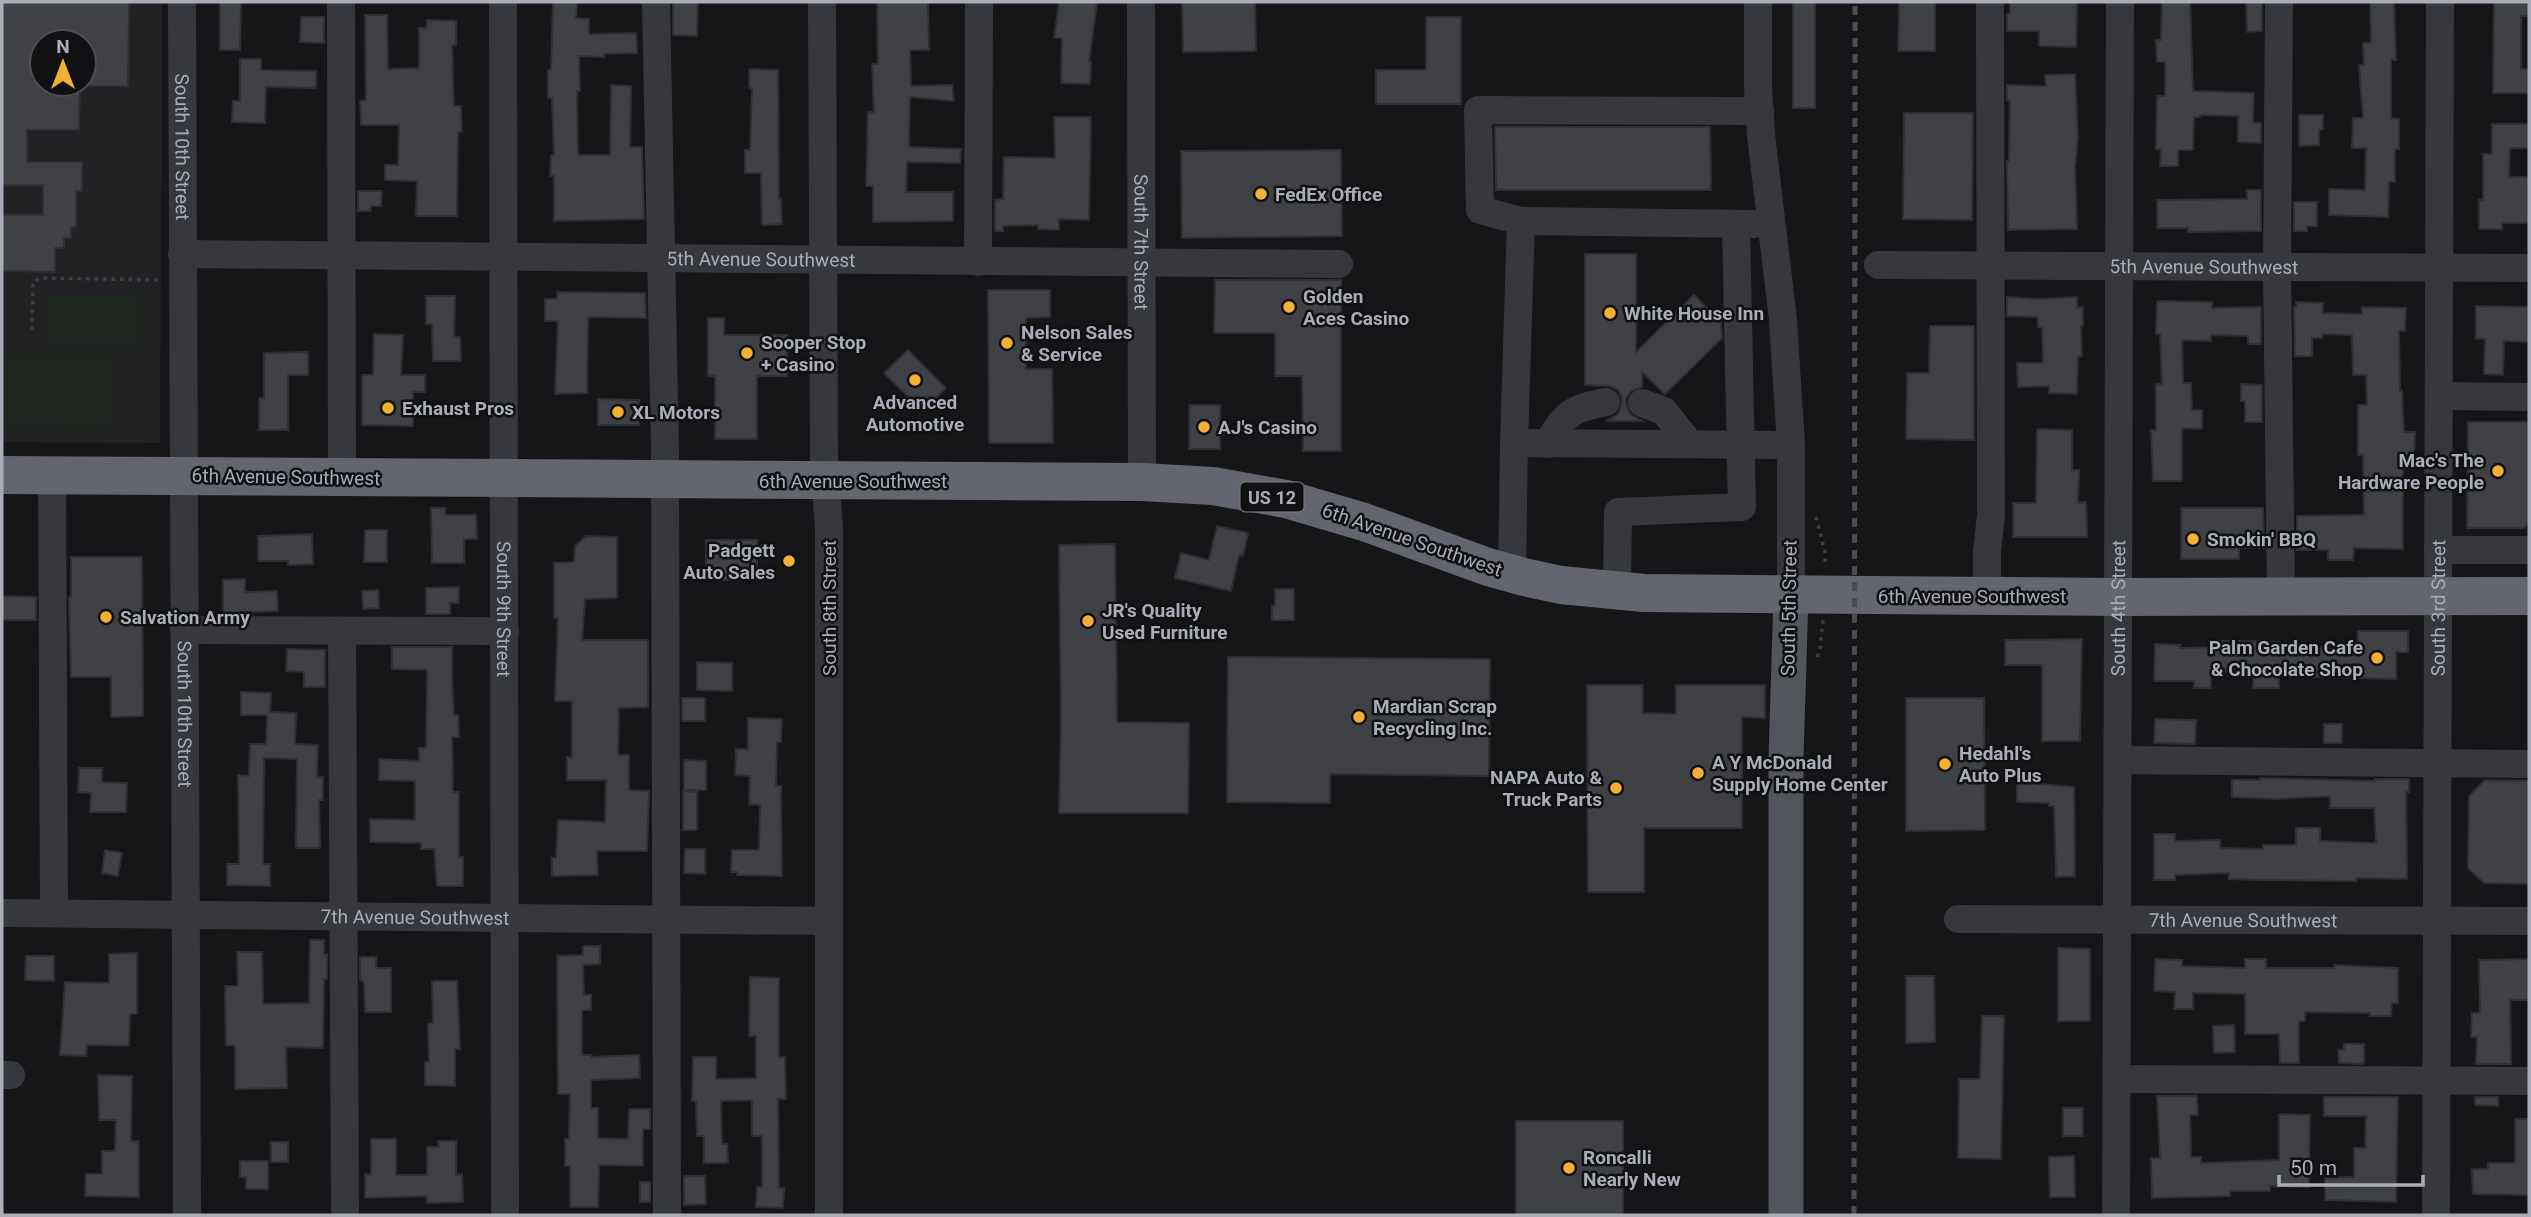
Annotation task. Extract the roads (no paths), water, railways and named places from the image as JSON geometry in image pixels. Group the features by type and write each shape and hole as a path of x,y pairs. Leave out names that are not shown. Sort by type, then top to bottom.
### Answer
{"highway":[{"name":"6th Avenue Southwest","path":"2,475 1142,482 1213,486 1286,499 1364,522 1512,574 1561,585 1644,593 2119,597 2529,596"}],"main road":[{"name":"South 5th Street","path":"1786,1215 1786,758 1791,595"}],"street":[{"name":"South 10th Street","path":"182,2 187,1215"},
{"path":"341,2 342,478"},
{"name":"South 9th Street","path":"503,2 505,1215"},
{"path":"656,2 665,481 667,1215"},
{"name":"South 8th Street","path":"822,2 823,260 829,530 829,1215"},
{"path":"978,262 979,2"},
{"name":"South 7th Street","path":"1141,2 1142,482"},
{"name":"South 5th Street","path":"1758,2 1760,111 1783,320 1791,445 1791,595"},
{"path":"1987,596 1987,552 1991,515 1990,2"},
{"name":"South 4th Street","path":"2116,1215 2120,2"},
{"path":"2279,2 2277,267 2281,596"},
{"name":"South 3rd Street","path":"2436,1215 2440,2"},
{"path":"1760,111 1478,110 1480,210 1521,221 1736,226 1771,223"},
{"path":"1512,574 1521,221"},
{"path":"1617,590 1618,512 1742,507 1736,226"},
{"name":"5th Avenue Southwest","path":"182,254 1339,264"},
{"name":"5th Avenue Southwest","path":"1878,265 2529,268"},
{"path":"2439,396 2529,397"},
{"path":"1547,443 1563,419 1582,407 1606,402"},
{"path":"1643,403 1664,411 1690,444"},
{"path":"1514,443 1791,445"},
{"path":"51,476 54,913"},
{"path":"2438,550 2529,550"},
{"path":"184,630 505,631"},
{"path":"342,631 345,1215"},
{"path":"2118,760 2529,764"},
{"name":"7th Avenue Southwest","path":"2,913 828,921"},
{"name":"7th Avenue Southwest","path":"1958,919 2529,921"},
{"path":"2116,1079 2529,1081"}],"railway":[{"path":"1854,1215 1855,2"}],"place":[{"name":"FedEx Office","path":"1261,194"},
{"name":"Golden Aces Casino","path":"1289,307"},
{"name":"White House Inn","path":"1610,313"},
{"name":"Nelson Sales & Service","path":"1007,343"},
{"name":"Sooper Stop + Casino","path":"747,353"},
{"name":"Advanced Automotive","path":"915,380"},
{"name":"Exhaust Pros","path":"388,408"},
{"name":"XL Motors","path":"618,412"},
{"name":"AJ's Casino","path":"1204,427"},
{"name":"Mac's The Hardware People","path":"2498,471"},
{"name":"Smokin' BBQ","path":"2193,539"},
{"name":"Padgett Auto Sales","path":"789,561"},
{"name":"Salvation Army","path":"106,617"},
{"name":"JR's Quality Used Furniture","path":"1088,621"},
{"name":"Palm Garden Cafe & Chocolate Shop","path":"2377,658"},
{"name":"Mardian Scrap Recycling Inc.","path":"1359,717"},
{"name":"Hedahl's Auto Plus","path":"1945,764"},
{"name":"A Y McDonald Supply Home Center","path":"1698,773"},
{"name":"NAPA Auto & Truck Parts","path":"1616,788"},
{"name":"Roncalli Nearly New","path":"1569,1168"}]}
